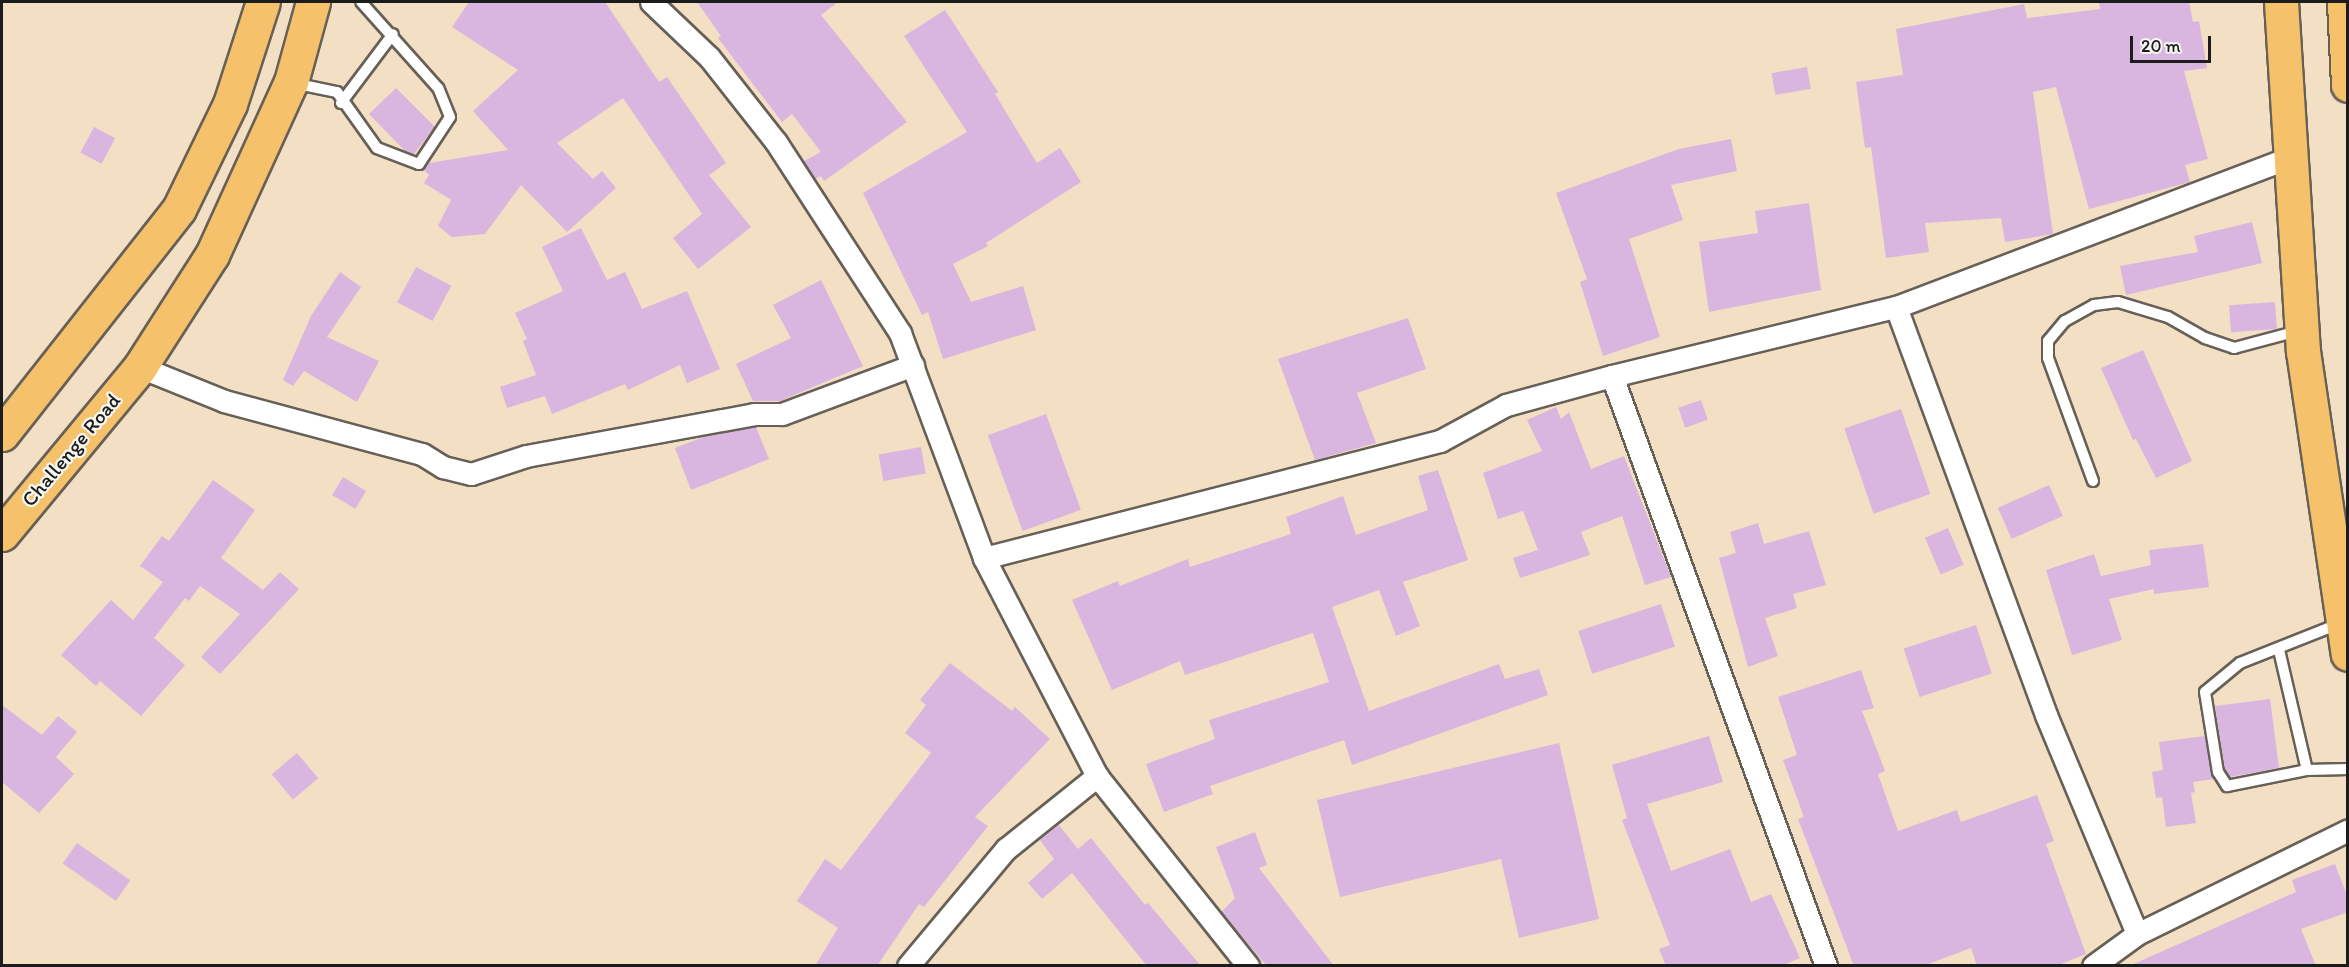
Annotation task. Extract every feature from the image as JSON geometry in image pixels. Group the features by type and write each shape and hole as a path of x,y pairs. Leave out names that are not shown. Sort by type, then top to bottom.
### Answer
{"main road":[{"path":"2,434 179,209 230,104 263,2"},
{"name":"Challenge Road","path":"2,534 140,367 212,255 291,82 313,2"},
{"path":"2281,2 2288,158 2301,330 2348,654"},
{"path":"2344,2 2348,85"}],"street":[{"path":"651,2 709,57 776,142 900,333 984,558 1097,776 1150,848 1248,966"},
{"path":"984,558 1440,441 1506,405 1611,376 1896,307 2288,158"},
{"path":"1896,307 2046,715 2137,934"},
{"path":"140,367 224,402 422,454 443,467 471,474 526,456 754,414 782,414 913,365"},
{"path":"1611,376 1826,966"},
{"path":"909,966 1006,849 1097,776"},
{"path":"2093,966 2137,934 2348,830"}],"lane":[{"path":"291,82 337,92 341,103 376,148 419,164 450,117 438,88 393,34 361,2"},
{"path":"341,103 393,34"},
{"path":"2093,481 2048,358 2048,341 2065,321 2094,305 2118,303 2168,317 2205,338 2234,348 2301,330"},
{"path":"2342,623 2279,650 2240,663 2205,692 2218,772 2227,786 2307,770 2348,769"},
{"path":"2279,650 2307,770"}],"building":[{"path":"469,2 605,2 659,82 667,77 726,163 709,175 751,227 698,269 673,238 702,214 623,98 557,143 593,179 602,171 616,188 567,232 521,185 485,234 452,237 438,226 451,200 424,183 429,175 424,170 429,163 508,150 473,111 518,70 452,27"},
{"path":"697,2 838,2 821,15 907,122 824,181 821,176 815,179 804,161 821,152 792,114 782,122 718,38 721,36"},
{"path":"2099,2 2189,2 2193,22 2199,21 2207,68 2184,71 2208,159 2185,165 2190,182 2089,209 2056,87 2033,92 2053,234 2005,242 2001,218 1925,223 1929,252 1886,258 1871,147 1865,148 1856,82 1903,75 1896,29 2024,4 2027,18 2100,9"},
{"path":"945,10 998,92 995,94 1037,163 1060,148 1081,182 986,243 988,246 953,264 971,302 1023,286 1036,330 943,359 928,312 922,315 863,193 967,132 904,36"},
{"path":"1807,67 1811,89 1775,95 1772,73"},
{"path":"396,88 435,127 414,154 405,151 369,114"},
{"path":"94,127 115,138 102,164 80,153"},
{"path":"1731,139 1737,171 1671,185 1683,220 1629,239 1660,337 1603,356 1580,282 1587,279 1556,193 1679,149"},
{"path":"1809,203 1821,290 1709,312 1699,242 1758,233 1755,211"},
{"path":"2252,222 2262,263 2126,295 2120,266 2198,252 2194,236"},
{"path":"581,228 607,280 625,272 642,309 687,291 720,369 687,383 680,365 628,390 625,384 552,414 545,396 507,408 500,387 536,375 523,341 527,339 515,313 563,291 542,247"},
{"path":"416,267 451,286 433,321 397,302"},
{"path":"340,272 361,287 327,337 379,361 357,402 304,371 293,386 283,380 311,316"},
{"path":"821,280 863,366 780,401 753,401 736,364 791,338 773,305"},
{"path":"2275,302 2277,329 2231,332 2229,305"},
{"path":"1408,318 1426,369 1357,393 1376,443 1315,460 1278,359"},
{"path":"2143,350 2192,461 2156,478 2136,439 2133,440 2101,368"},
{"path":"1701,400 1708,420 1685,428 1678,408"},
{"path":"1556,407 1561,419 1569,412 1591,469 1624,456 1671,577 1645,585 1622,516 1581,532 1590,555 1520,578 1513,558 1538,550 1523,511 1498,519 1483,473 1542,451 1527,420"},
{"path":"1901,409 1930,494 1874,514 1844,429"},
{"path":"1046,414 1081,510 1023,531 988,435"},
{"path":"756,427 769,459 691,490 675,448 706,436"},
{"path":"921,447 926,474 883,481 879,454"},
{"path":"1438,470 1468,560 1403,582 1420,626 1396,636 1379,590 1332,607 1369,711 1499,664 1505,679 1539,669 1548,695 1352,765 1344,740 1210,786 1213,794 1164,812 1146,764 1215,739 1209,720 1329,682 1313,633 1185,675 1180,661 1112,690 1072,600 1118,581 1120,586 1188,559 1190,567 1291,534 1286,517 1343,496 1356,535 1428,510 1418,476"},
{"path":"343,477 366,491 355,509 332,495"},
{"path":"213,480 255,510 221,558 263,590 280,572 299,589 220,674 201,657 240,614 200,586 189,601 185,598 154,638 185,665 141,716 100,681 96,686 61,655 111,600 133,620 163,582 140,566 162,536 169,541"},
{"path":"2049,485 2063,516 2012,539 1998,508"},
{"path":"1758,523 1764,544 1809,531 1826,585 1793,594 1797,608 1765,618 1778,656 1748,667 1719,558 1736,553 1730,532"},
{"path":"1948,528 1964,565 1941,575 1925,538"},
{"path":"2203,544 2209,587 2154,594 2154,589 2109,599 2122,640 2072,655 2046,570 2094,554 2101,576 2151,565 2149,550"},
{"path":"1661,604 1675,647 1592,674 1578,631"},
{"path":"1976,625 1992,674 1919,697 1904,648"},
{"path":"950,663 1012,711 1015,707 1050,739 975,817 988,826 924,907 919,904 877,966 815,966 838,928 797,901 825,859 841,870 931,753 905,733 926,705 920,700"},
{"path":"1861,670 1874,708 1862,711 1885,771 1878,774 1898,831 1957,810 1961,822 2037,795 2054,841 2046,844 2086,954 2056,966 1977,966 1971,948 1923,966 1854,966 1798,819 1804,817 1783,760 1797,755 1778,697"},
{"path":"2270,699 2279,768 2230,777 2225,769 2215,706"},
{"path":"2,705 42,735 58,716 77,732 56,757 74,774 39,813 2,782"},
{"path":"1709,736 1723,782 1647,804 1671,871 1730,849 1751,902 1771,894 1800,958 1781,966 1666,966 1659,949 1670,945 1622,820 1627,818 1612,765"},
{"path":"2205,736 2214,779 2193,782 2195,792 2191,793 2196,823 2166,827 2162,797 2156,798 2152,772 2163,770 2159,742"},
{"path":"1559,743 1599,919 1519,938 1501,859 1340,897 1317,800"},
{"path":"297,753 318,778 293,799 272,774"},
{"path":"1059,825 1078,849 1091,838 1145,905 1148,903 1201,966 1147,966 1072,873 1042,899 1028,883 1054,859 1040,840"},
{"path":"1255,832 1267,865 1259,868 1334,966 1267,966 1221,912 1235,898 1216,847"},
{"path":"77,843 130,880 116,901 63,863"},
{"path":"2335,864 2348,898 2348,912 2301,929 2316,966 2129,966 2296,892 2292,880"}]}
